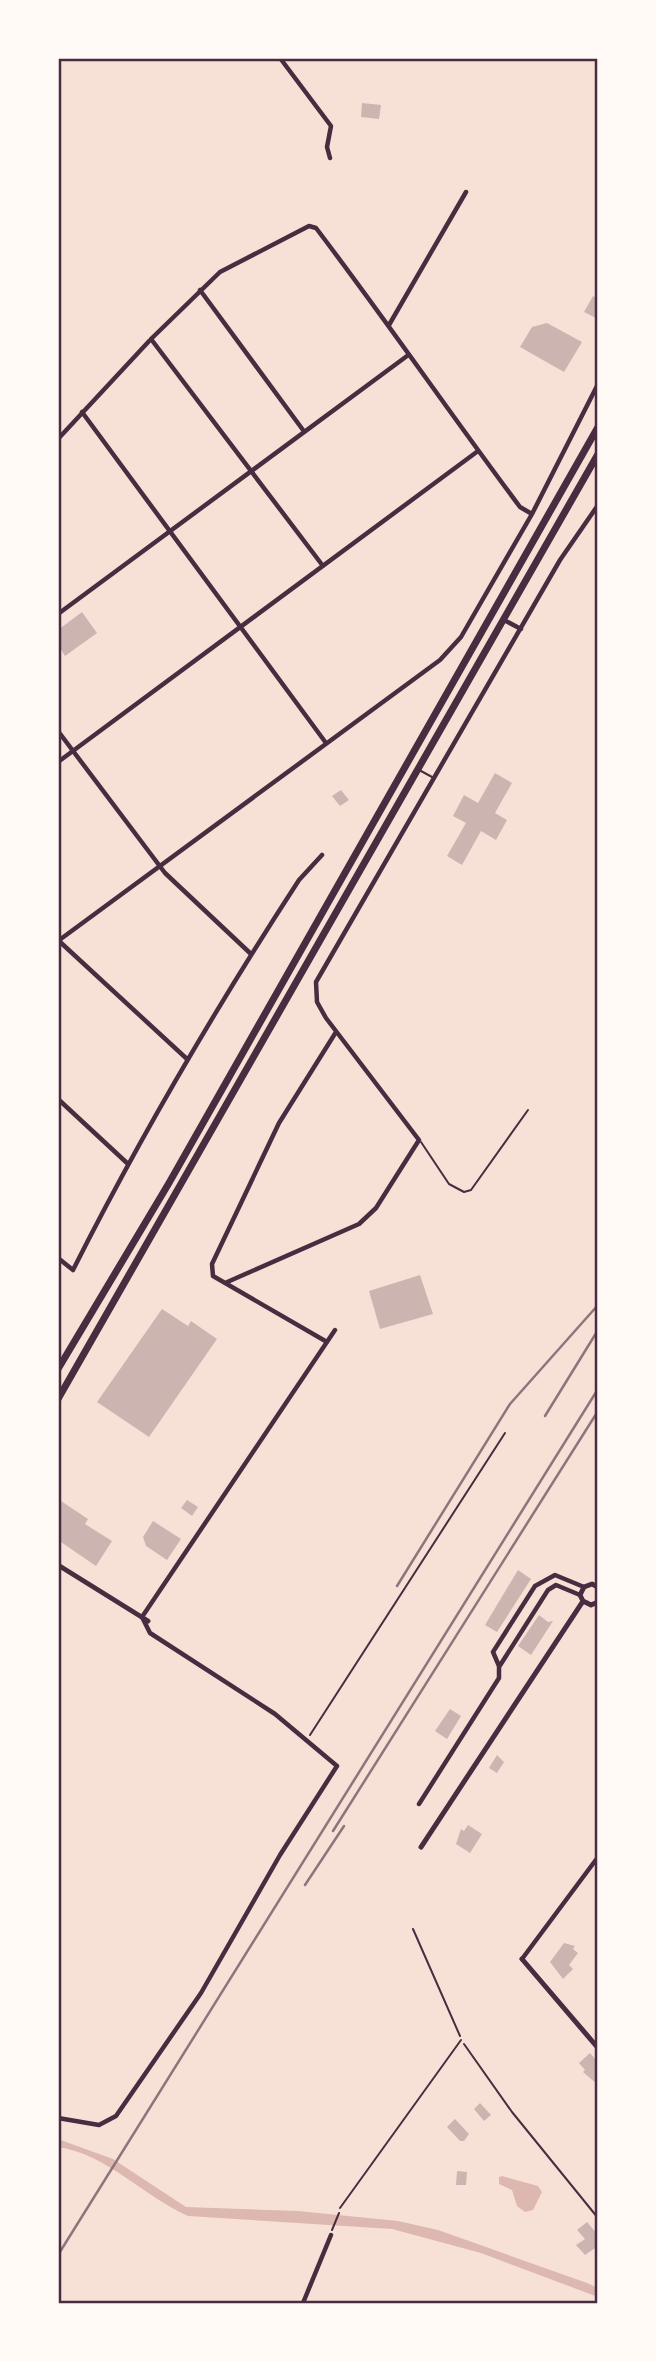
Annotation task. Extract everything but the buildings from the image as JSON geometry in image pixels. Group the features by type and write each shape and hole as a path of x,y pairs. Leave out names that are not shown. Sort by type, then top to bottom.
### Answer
{"main road":[{"path":"58,1369 142,1230 598,427"},
{"path":"58,1399 598,454"}],"street":[{"path":"280,58 331,126 327,147 330,158"},
{"path":"389,325 466,192"},
{"path":"59,436 200,290 241,260 309,226 316,228 389,325 407,356 520,507 532,514"},
{"path":"200,290 303,430"},
{"path":"151,339 323,566"},
{"path":"58,614 303,430 407,356"},
{"path":"187,1059 58,941 440,660 461,637 532,514 598,384"},
{"path":"82,412 242,624 326,743"},
{"path":"58,761 478,451"},
{"path":"225,1283 359,1224 376,1208 419,1140 336,1032 317,1002 316,982 561,560 598,505"},
{"path":"503,619 521,630"},
{"path":"58,731 161,867 251,954"},
{"path":"58,1258 73,1270 127,1163 187,1059 299,880 322,855"},
{"path":"327,1342 213,1276 212,1264 278,1123 336,1032"},
{"path":"58,1098 127,1163"},
{"path":"142,1617 335,1330"},
{"path":"58,1565 148,1621"},
{"path":"419,1804 499,1678 499,1667 493,1652 535,1586 555,1575 584,1587 596,1586 598,1576"},
{"path":"499,1667 548,1590 556,1585 591,1605 598,1602"},
{"path":"421,1847 582,1598 584,1587"},
{"path":"58,2118 99,2125 116,2116 201,1993 280,1855 337,1766 275,1714 150,1633 142,1617"},
{"path":"598,1857 522,1959 598,2048"},
{"path":"303,2303 331,2235"}],"lane":[{"path":"408,764 436,779"},
{"path":"419,1140 449,1184 464,1192 471,1190 528,1110"},
{"path":"310,1735 505,1433"},
{"path":"341,2208 461,2040"}],"path":[{"path":"413,1929 461,2040 512,2112 598,2218"},
{"path":"331,2235 341,2208"}],"shaded area":[{"path":"58,2139 113,2159 186,2207 298,2211 398,2221 438,2230 587,2283 598,2288 598,2297 481,2253 392,2229 188,2216 93,2158 58,2147"},
{"path":"499,2177 538,2186 542,2192 533,2210 525,2212 517,2206 512,2190 499,2184"}],"railway":[{"path":"397,1586 510,1404 598,1305"},
{"path":"545,1416 598,1330"},
{"path":"58,2255 598,1389"},
{"path":"333,1831 598,1411"},
{"path":"305,1885 344,1826"}]}
